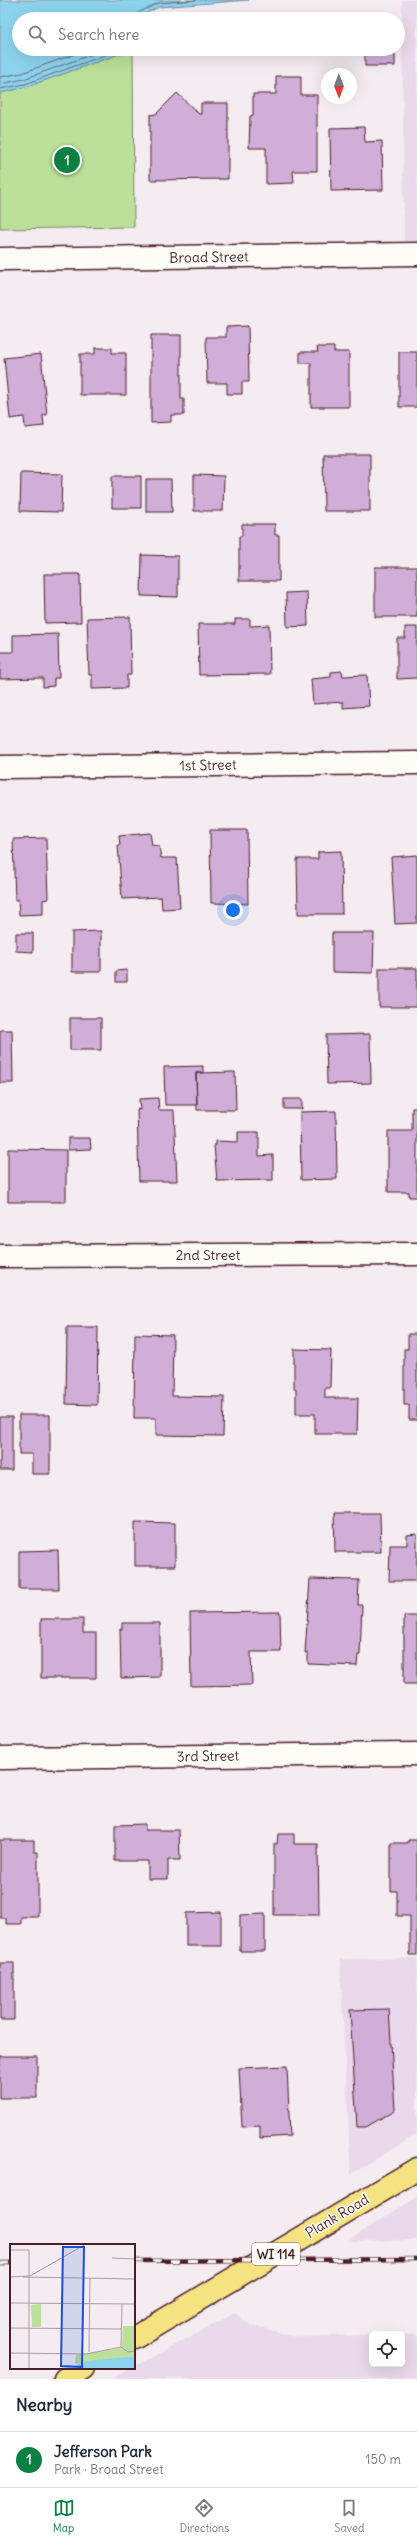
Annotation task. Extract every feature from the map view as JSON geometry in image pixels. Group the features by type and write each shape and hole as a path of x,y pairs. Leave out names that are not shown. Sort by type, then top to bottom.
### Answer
{"main road":[{"name":"Plank Road","path":"135,2337 417,2169"},
{"path":"65,2379 81,2369"}],"street":[{"name":"Broad Street","path":"0,259 417,254"},
{"name":"1st Street","path":"0,767 417,763"},
{"name":"2nd Street","path":"0,1256 417,1254"},
{"name":"3rd Street","path":"0,1758 417,1754"}],"shaded area":[{"path":"402,0 417,0 417,254 404,255 402,56 405,56 405,12 402,12"},
{"path":"417,1958 417,2134 351,2174 340,1959"},
{"path":"417,2197 417,2240 347,2241"},
{"path":"235,2313 250,2325 296,2337 369,2335 369,2367 405,2367 405,2335 417,2335 417,2379 111,2379 130,2369 135,2369 135,2366"}],"green space":[{"path":"113,56 133,56 134,227 0,229 0,93 26,87"}],"water":[{"path":"0,0 249,0 159,7 149,12 12,12 12,56 113,56 26,87 0,93"}],"building":[{"path":"365,56 395,56 395,66 365,66"},
{"path":"276,76 301,76 301,95 317,95 317,171 293,171 294,183 266,184 266,148 249,148 250,116 253,115 253,94 276,94"},
{"path":"177,93 199,114 201,114 201,103 228,103 228,179 150,180 150,115 156,114"},
{"path":"364,127 365,142 382,141 383,190 331,191 330,128"},
{"path":"248,326 249,382 242,382 242,394 227,394 227,383 207,383 206,337 226,337 226,327"},
{"path":"151,335 181,335 181,399 184,399 184,415 171,415 171,422 151,423"},
{"path":"317,347 334,347 334,352 349,352 349,407 311,407 311,363 300,363 300,352 318,352"},
{"path":"95,348 112,348 112,353 126,353 126,395 80,395 80,354 95,354"},
{"path":"399,352 417,352 417,407 399,407"},
{"path":"41,354 47,415 43,415 44,426 25,428 24,417 10,419 4,358"},
{"path":"323,454 370,454 370,511 324,511"},
{"path":"21,473 62,474 61,512 20,511"},
{"path":"194,475 224,476 223,511 194,511"},
{"path":"112,476 141,476 141,508 112,508"},
{"path":"146,479 171,479 172,512 146,512"},
{"path":"242,524 275,524 275,535 279,535 279,581 239,581 239,536 242,536"},
{"path":"142,555 178,556 178,597 141,596"},
{"path":"375,567 417,567 417,617 375,617"},
{"path":"44,574 80,574 81,622 45,623"},
{"path":"307,592 308,626 287,627 286,593"},
{"path":"130,617 131,675 127,675 127,688 92,689 92,675 89,675 87,618"},
{"path":"235,619 250,619 250,626 269,625 270,674 199,675 198,624 235,624"},
{"path":"405,627 417,627 417,678 397,679 397,638 405,638"},
{"path":"58,634 59,678 54,678 54,686 43,687 43,678 0,679 0,652 13,652 13,635"},
{"path":"342,671 343,676 367,675 369,706 343,708 343,702 313,704 311,679 331,677 331,672"},
{"path":"210,830 247,830 248,904 211,903"},
{"path":"150,833 152,845 159,846 161,858 177,858 180,908 162,909 161,897 122,899 118,845 120,845 119,836"},
{"path":"46,838 48,899 43,900 43,914 19,915 18,899 15,900 13,839"},
{"path":"341,851 342,914 298,914 297,859 318,859 318,852"},
{"path":"417,855 417,923 395,924 391,857"},
{"path":"101,931 101,972 72,972 72,932"},
{"path":"16,933 33,933 33,952 16,951"},
{"path":"332,933 374,933 373,973 332,972"},
{"path":"379,968 417,968 417,1007 379,1007"},
{"path":"127,970 127,982 116,982 116,971"},
{"path":"70,1018 101,1018 101,1050 70,1050"},
{"path":"0,1030 12,1030 13,1083 0,1083"},
{"path":"370,1034 371,1083 327,1084 326,1035"},
{"path":"203,1066 203,1073 196,1073 197,1105 165,1105 164,1067"},
{"path":"235,1072 236,1110 197,1110 196,1073"},
{"path":"158,1098 159,1110 174,1110 177,1181 139,1181 137,1109 140,1110 139,1099"},
{"path":"284,1099 302,1099 302,1109 284,1109"},
{"path":"412,1108 417,1108 417,1197 409,1197 409,1192 388,1192 388,1131 412,1131"},
{"path":"336,1111 337,1179 301,1180 300,1112"},
{"path":"238,1132 259,1132 259,1156 273,1155 273,1180 217,1181 214,1145 216,1145 216,1141 238,1142"},
{"path":"68,1138 90,1138 91,1149 68,1150"},
{"path":"8,1149 66,1150 66,1202 8,1202"},
{"path":"67,1327 98,1327 97,1405 66,1404"},
{"path":"135,1334 173,1335 172,1396 224,1397 223,1436 156,1435 156,1418 134,1418"},
{"path":"408,1334 417,1334 417,1420 409,1420 409,1405 404,1405 404,1349 408,1349"},
{"path":"294,1349 331,1350 330,1388 325,1388 325,1398 358,1398 357,1434 315,1434 315,1414 296,1414 296,1389 294,1389"},
{"path":"19,1415 50,1415 50,1474 32,1474 32,1454 19,1454"},
{"path":"0,1417 12,1417 12,1470 0,1470"},
{"path":"334,1513 380,1513 381,1552 335,1552"},
{"path":"135,1522 175,1523 175,1566 135,1566"},
{"path":"417,1534 417,1581 389,1581 390,1545 407,1545 407,1535"},
{"path":"58,1550 59,1589 19,1589 19,1551"},
{"path":"310,1579 359,1580 358,1605 362,1605 360,1655 358,1655 357,1666 308,1664 308,1653 305,1653"},
{"path":"280,1612 281,1652 251,1652 252,1685 191,1686 190,1613"},
{"path":"404,1616 417,1616 417,1684 404,1684"},
{"path":"41,1619 83,1619 83,1633 96,1633 96,1678 41,1678"},
{"path":"122,1623 160,1623 160,1677 121,1678 120,1629 122,1629"},
{"path":"145,1824 145,1830 179,1830 180,1860 168,1860 168,1879 148,1879 148,1861 115,1861 115,1825"},
{"path":"278,1834 294,1834 294,1844 318,1844 319,1915 274,1915 274,1844 277,1844"},
{"path":"0,1840 34,1840 34,1852 38,1852 38,1917 21,1917 21,1924 6,1924 6,1918 0,1918"},
{"path":"408,1840 417,1840 417,1955 410,1955 410,1916 397,1916 397,1891 391,1891 391,1843 408,1843"},
{"path":"221,1912 221,1946 186,1946 186,1913"},
{"path":"265,1914 265,1951 240,1951 240,1915"},
{"path":"0,1963 14,1963 14,2020 0,2020"},
{"path":"389,2009 395,2110 366,2127 357,2127 350,2010"},
{"path":"0,2056 37,2056 37,2098 0,2098"},
{"path":"287,2066 290,2136 260,2138 260,2126 242,2127 239,2068"}],"railway":[{"path":"135,2261 417,2259"},
{"path":"0,2263 10,2263"}],"place":[{"name":"Jefferson Park","path":"67,160"}]}
